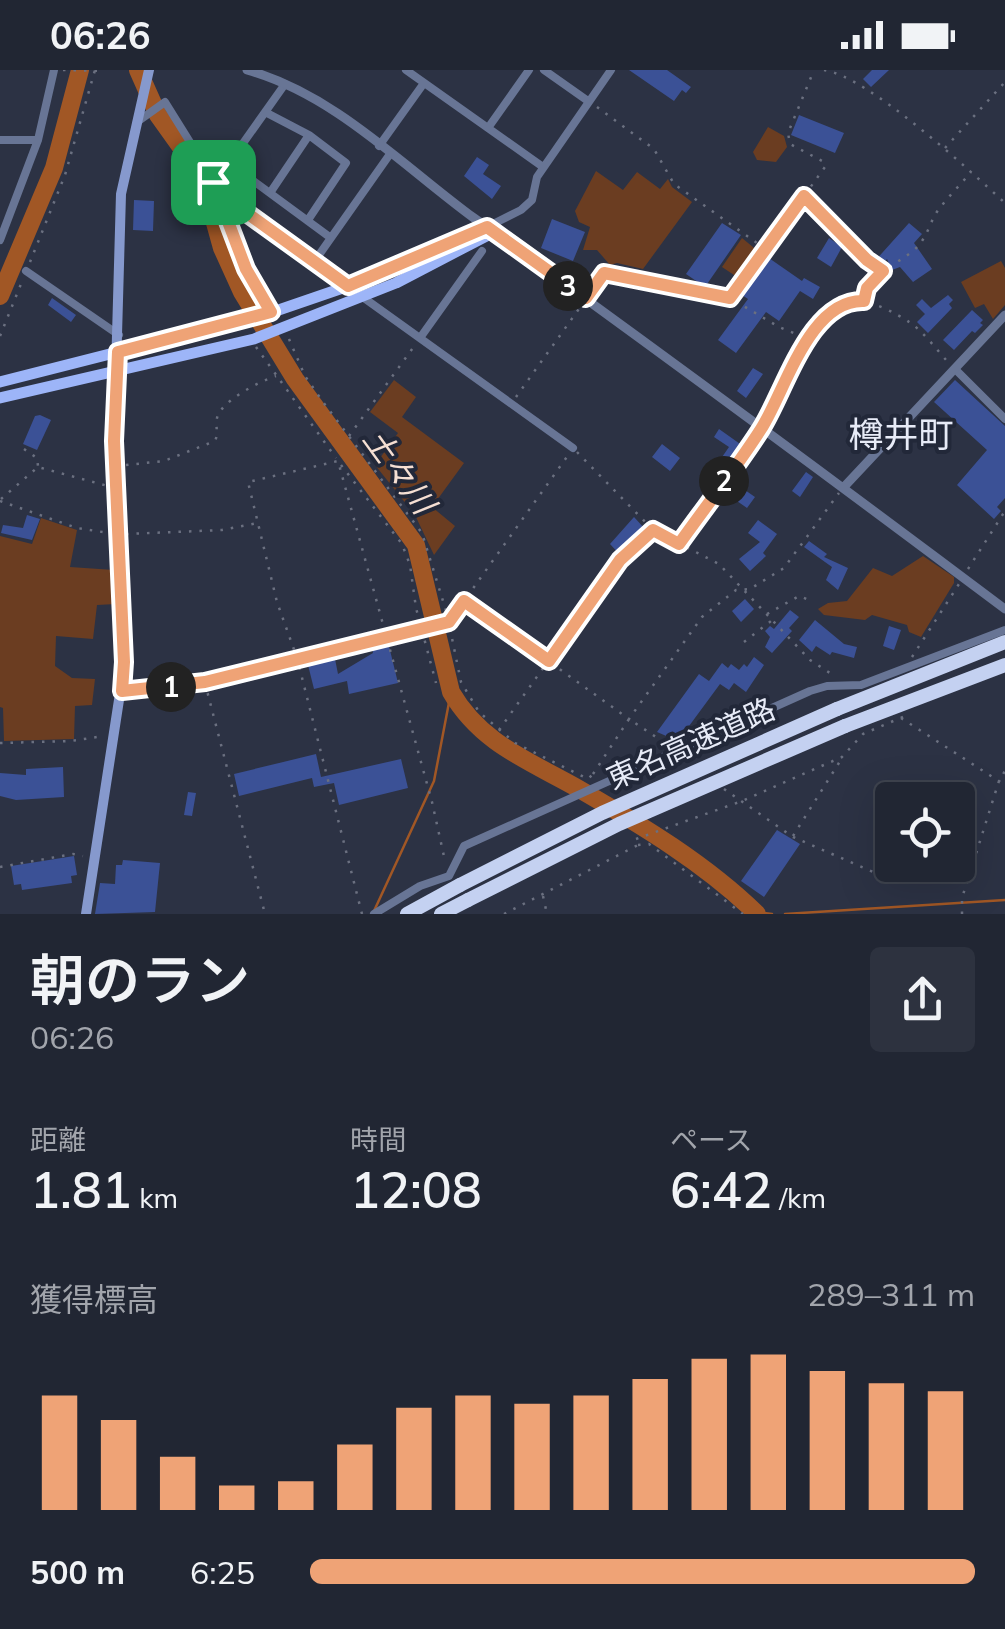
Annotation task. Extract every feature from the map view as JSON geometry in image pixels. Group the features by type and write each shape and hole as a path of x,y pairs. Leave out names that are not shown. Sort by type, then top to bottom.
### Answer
{"highway":[{"name":"東名高速道路","path":"407,914 454,880 621,804 837,709 1005,642"},
{"name":"東名高速道路","path":"441,914 623,828 637,816 845,726 1005,664"}],"main road":[{"path":"86,914 122,691 124,662 114,466 121,194 149,70"},
{"path":"0,382 269,313 490,229"},
{"path":"0,398 252,340 364,298 462,252 490,229"}],"street":[{"path":"0,240 4,219 38,140 54,70"},
{"path":"247,70 285,84 332,110 1005,609"},
{"path":"406,70 543,167"},
{"path":"488,128 529,70"},
{"path":"544,70 588,101"},
{"path":"490,229 532,200 543,167 611,70"},
{"path":"379,146 424,83"},
{"path":"285,84 229,163 330,238"},
{"path":"134,124 165,102 222,195 348,286"},
{"path":"265,112 308,135 346,164 308,220"},
{"path":"270,193 308,135"},
{"path":"0,140 38,140"},
{"path":"314,262 390,154"},
{"path":"420,338 482,252"},
{"path":"26,270 119,335"},
{"path":"364,298 573,448"},
{"path":"844,488 1005,315"},
{"path":"955,368 1005,419"},
{"path":"374,914 420,886 454,880 464,846 675,750 810,691 861,684 1005,630"}],"path":[{"path":"54,70 102,71"},
{"path":"0,336 65,176 95,70"},
{"path":"730,298 825,167 824,162 790,144 788,133 814,70"},
{"path":"824,70 839,72 944,148 1005,203"},
{"path":"944,148 1005,82"},
{"path":"588,101 654,149 674,184 766,249"},
{"path":"864,301 867,288 883,271 927,237 937,211 971,172"},
{"path":"213,182 246,269 269,313"},
{"path":"804,196 867,260 883,271"},
{"path":"511,404 604,273 730,298 778,326 808,338"},
{"path":"679,544 763,426 808,338 834,310 854,300 864,301 910,322 955,368"},
{"path":"280,330 305,376 348,438 422,533 461,682 479,712 498,732 542,760 588,779 702,617 741,589 750,590 784,568 844,488"},
{"path":"348,438 420,338"},
{"path":"252,340 402,544 436,683"},
{"path":"114,466 164,462 214,441 218,435 216,420 224,405 277,376"},
{"path":"122,691 205,682 447,622 573,448 653,530 719,564 810,660 848,686"},
{"path":"24,449 37,458 38,466"},
{"path":"338,460 248,482 362,914"},
{"path":"338,460 454,880"},
{"path":"38,466 0,501 76,528 117,533 206,531 258,523"},
{"path":"38,466 115,488"},
{"path":"908,668 1005,511"},
{"path":"498,732 620,560 653,530"},
{"path":"766,614 798,596 810,600"},
{"path":"464,601 675,750"},
{"path":"744,642 772,620"},
{"path":"205,682 265,914"},
{"path":"793,837 842,756 863,734 901,718 1005,785"},
{"path":"0,743 74,741 115,734"},
{"path":"636,839 742,801 842,756"},
{"path":"975,859 1005,771"},
{"path":"723,788 793,837 875,873"},
{"path":"623,828 638,845"},
{"path":"504,914 638,845 649,844 743,914"},
{"path":"0,867 72,854 94,859"},
{"path":"962,914 968,882"},
{"path":"542,894 547,914"}],"shaded area":[{"path":"768,127 784,136 787,147 776,162 757,160 753,152"},
{"path":"596,171 623,190 637,172 660,189 668,179 672,187 692,202 643,269 610,265 597,250 583,250 590,227 579,222 575,211"},
{"path":"742,238 759,252 740,279 722,267"},
{"path":"1001,261 1005,268 1005,305 993,319 984,304 975,308 961,282"},
{"path":"394,380 416,397 402,417 464,463 432,507 455,526 434,555 415,515 375,465 398,433 370,412"},
{"path":"41,518 77,530 70,567 114,570 116,604 97,605 93,639 56,636 55,666 72,678 95,679 92,705 75,706 74,739 4,741 0,707 0,536 32,544"},
{"path":"923,556 954,577 954,583 921,637 909,632 907,625 872,615 865,620 824,615 818,609 828,603 847,601 873,568 892,576"}],"building":[{"path":"629,70 667,70 691,87 686,93 682,90 674,101"},
{"path":"872,70 889,70 871,87 863,79"},
{"path":"799,115 844,133 835,153 791,135"},
{"path":"477,157 489,165 483,174 501,186 492,199 464,176"},
{"path":"134,200 154,201 153,231 133,230"},
{"path":"552,219 585,232 573,261 541,248"},
{"path":"722,223 741,235 705,287 686,274"},
{"path":"909,223 922,234 914,243 932,269 913,282 900,267 892,270 887,259 880,267 874,262"},
{"path":"829,238 842,247 831,267 817,258"},
{"path":"766,256 802,281 804,278 820,287 813,299 800,291 779,321 766,312 736,353 718,340 748,299 739,293"},
{"path":"948,295 953,300 949,304 952,308 928,333 917,322 925,314 916,305 922,299 931,308"},
{"path":"52,298 76,315 71,322 48,305"},
{"path":"972,310 983,325 954,350 943,340"},
{"path":"753,368 763,374 746,398 737,391"},
{"path":"955,380 1005,426 1005,498 994,519 957,485 987,450 934,402"},
{"path":"35,416 51,420 37,450 23,444"},
{"path":"719,429 743,446 729,467 720,460 729,447 714,437"},
{"path":"662,444 680,458 670,471 652,457"},
{"path":"806,472 813,477 800,497 792,491"},
{"path":"728,485 755,497 747,508 724,492"},
{"path":"27,515 40,519 32,540 1,533 3,525 23,528"},
{"path":"634,517 645,529 620,555 610,544"},
{"path":"758,520 777,534 763,553 766,556 750,571 739,559 760,542 748,533"},
{"path":"809,541 827,554 824,557 848,568 838,590 826,580 832,567 804,547"},
{"path":"745,599 754,609 741,622 732,611"},
{"path":"790,610 799,617 772,653 765,647 770,637 765,631 770,626 774,629"},
{"path":"815,620 844,644 857,647 854,658 832,652 830,655 816,646 812,652 799,640"},
{"path":"889,626 901,630 894,650 883,646"},
{"path":"388,642 398,683 349,694 347,681 314,689 308,665 335,659 338,674 373,653 372,646"},
{"path":"754,657 764,665 746,692 734,683 729,690 720,684 678,741 657,732 699,674 709,681 722,663 739,670"},
{"path":"316,754 321,777 401,759 408,788 339,805 334,783 314,787 312,778 239,796 234,774"},
{"path":"63,767 64,797 16,800 0,796 0,773 26,775 26,769"},
{"path":"188,792 196,793 192,816 184,815"},
{"path":"777,830 800,844 764,897 741,881"},
{"path":"74,856 77,875 71,876 72,883 22,890 21,884 14,885 11,866"},
{"path":"123,860 160,863 155,912 95,914 100,883 115,884 116,865 122,865"}],"waterway":[{"path":"0,296 54,168 80,70"},
{"name":"土々川","path":"138,70 158,115 183,150 242,292 295,379 416,545 451,692 463,710 508,750 672,846 757,914"},
{"path":"374,911 434,781 451,692"},
{"path":"785,914 1005,900"},
{"path":"755,912 772,914"}],"district":[{"name":"樽井町","path":"901,435"}],"route":[{"path":"213,182 222,195 348,286 487,227 586,298 604,273 730,298 804,196 867,260 883,271 867,288 864,301 854,300 834,310 808,338 763,426 679,544 653,530 620,560 549,661 464,601 449,622 205,682 122,691 114,441 118,352 271,312 246,269 213,182"}]}
